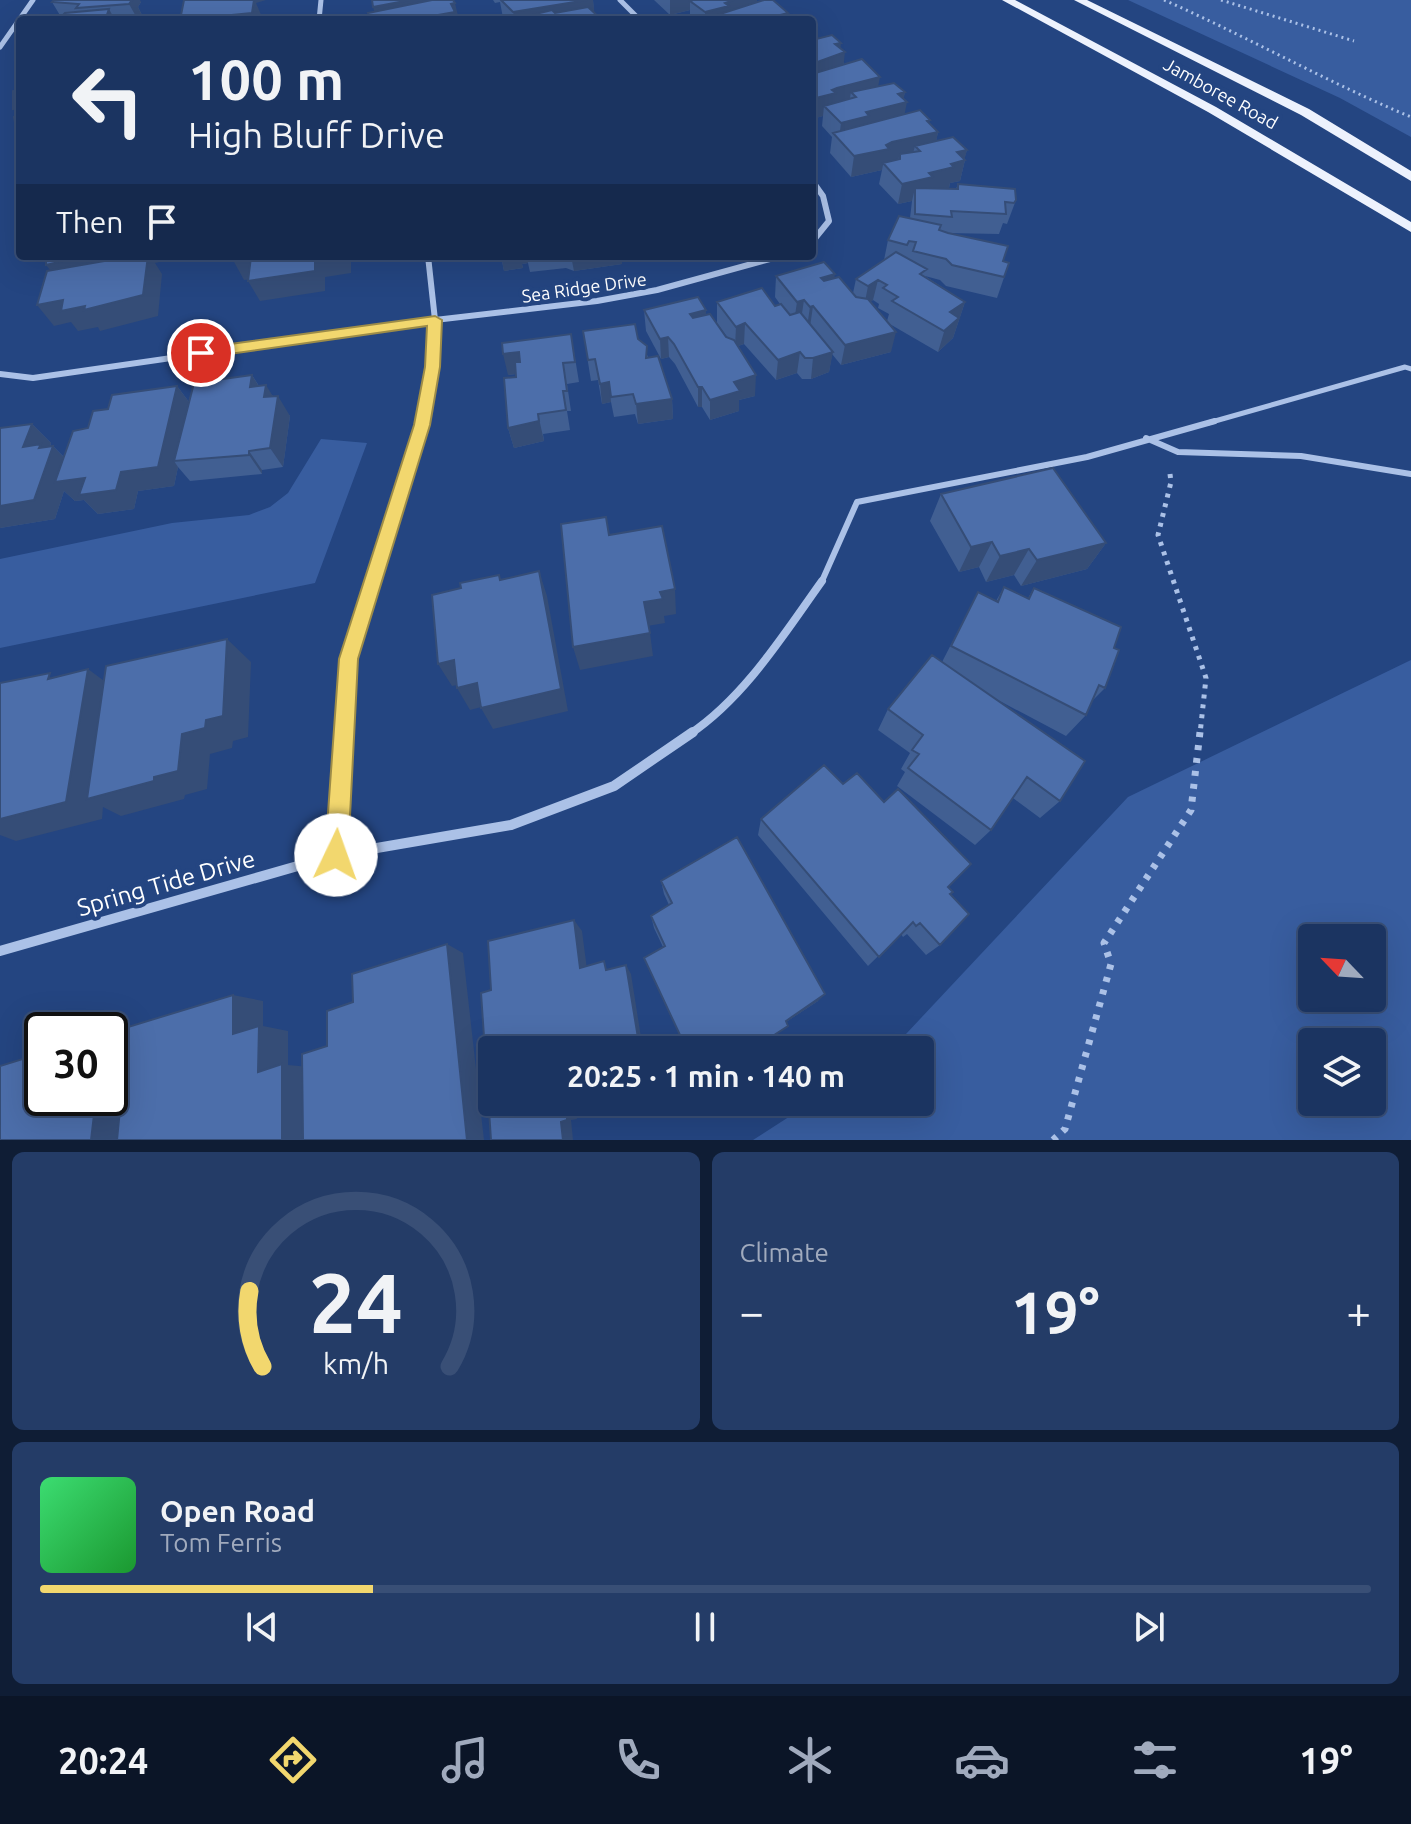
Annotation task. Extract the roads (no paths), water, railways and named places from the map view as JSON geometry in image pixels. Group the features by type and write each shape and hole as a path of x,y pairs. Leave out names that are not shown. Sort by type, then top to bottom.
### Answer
{"main road":[{"name":"Jamboree Road","path":"1007,0 1150,74 1314,165 1411,228"},
{"name":"Jamboree Road","path":"1079,0 1305,112 1411,177"}],"street":[{"path":"620,0 636,16"},
{"path":"0,47 16,24"},
{"path":"816,186 823,196 829,221 816,237"},
{"path":"336,855 348,659 422,425 432,367 435,320 428,260"},
{"name":"Sea Ridge Drive","path":"0,374 33,378 435,320 597,301 657,290 766,260"},
{"name":"Spring Tide Drive","path":"0,951 336,855 511,825 614,786 710,721 775,647 822,581"}],"lane":[{"path":"822,581 857,502 1077,459 1405,367 1411,369"},
{"path":"1146,438 1178,452 1301,456 1411,474"}]}
